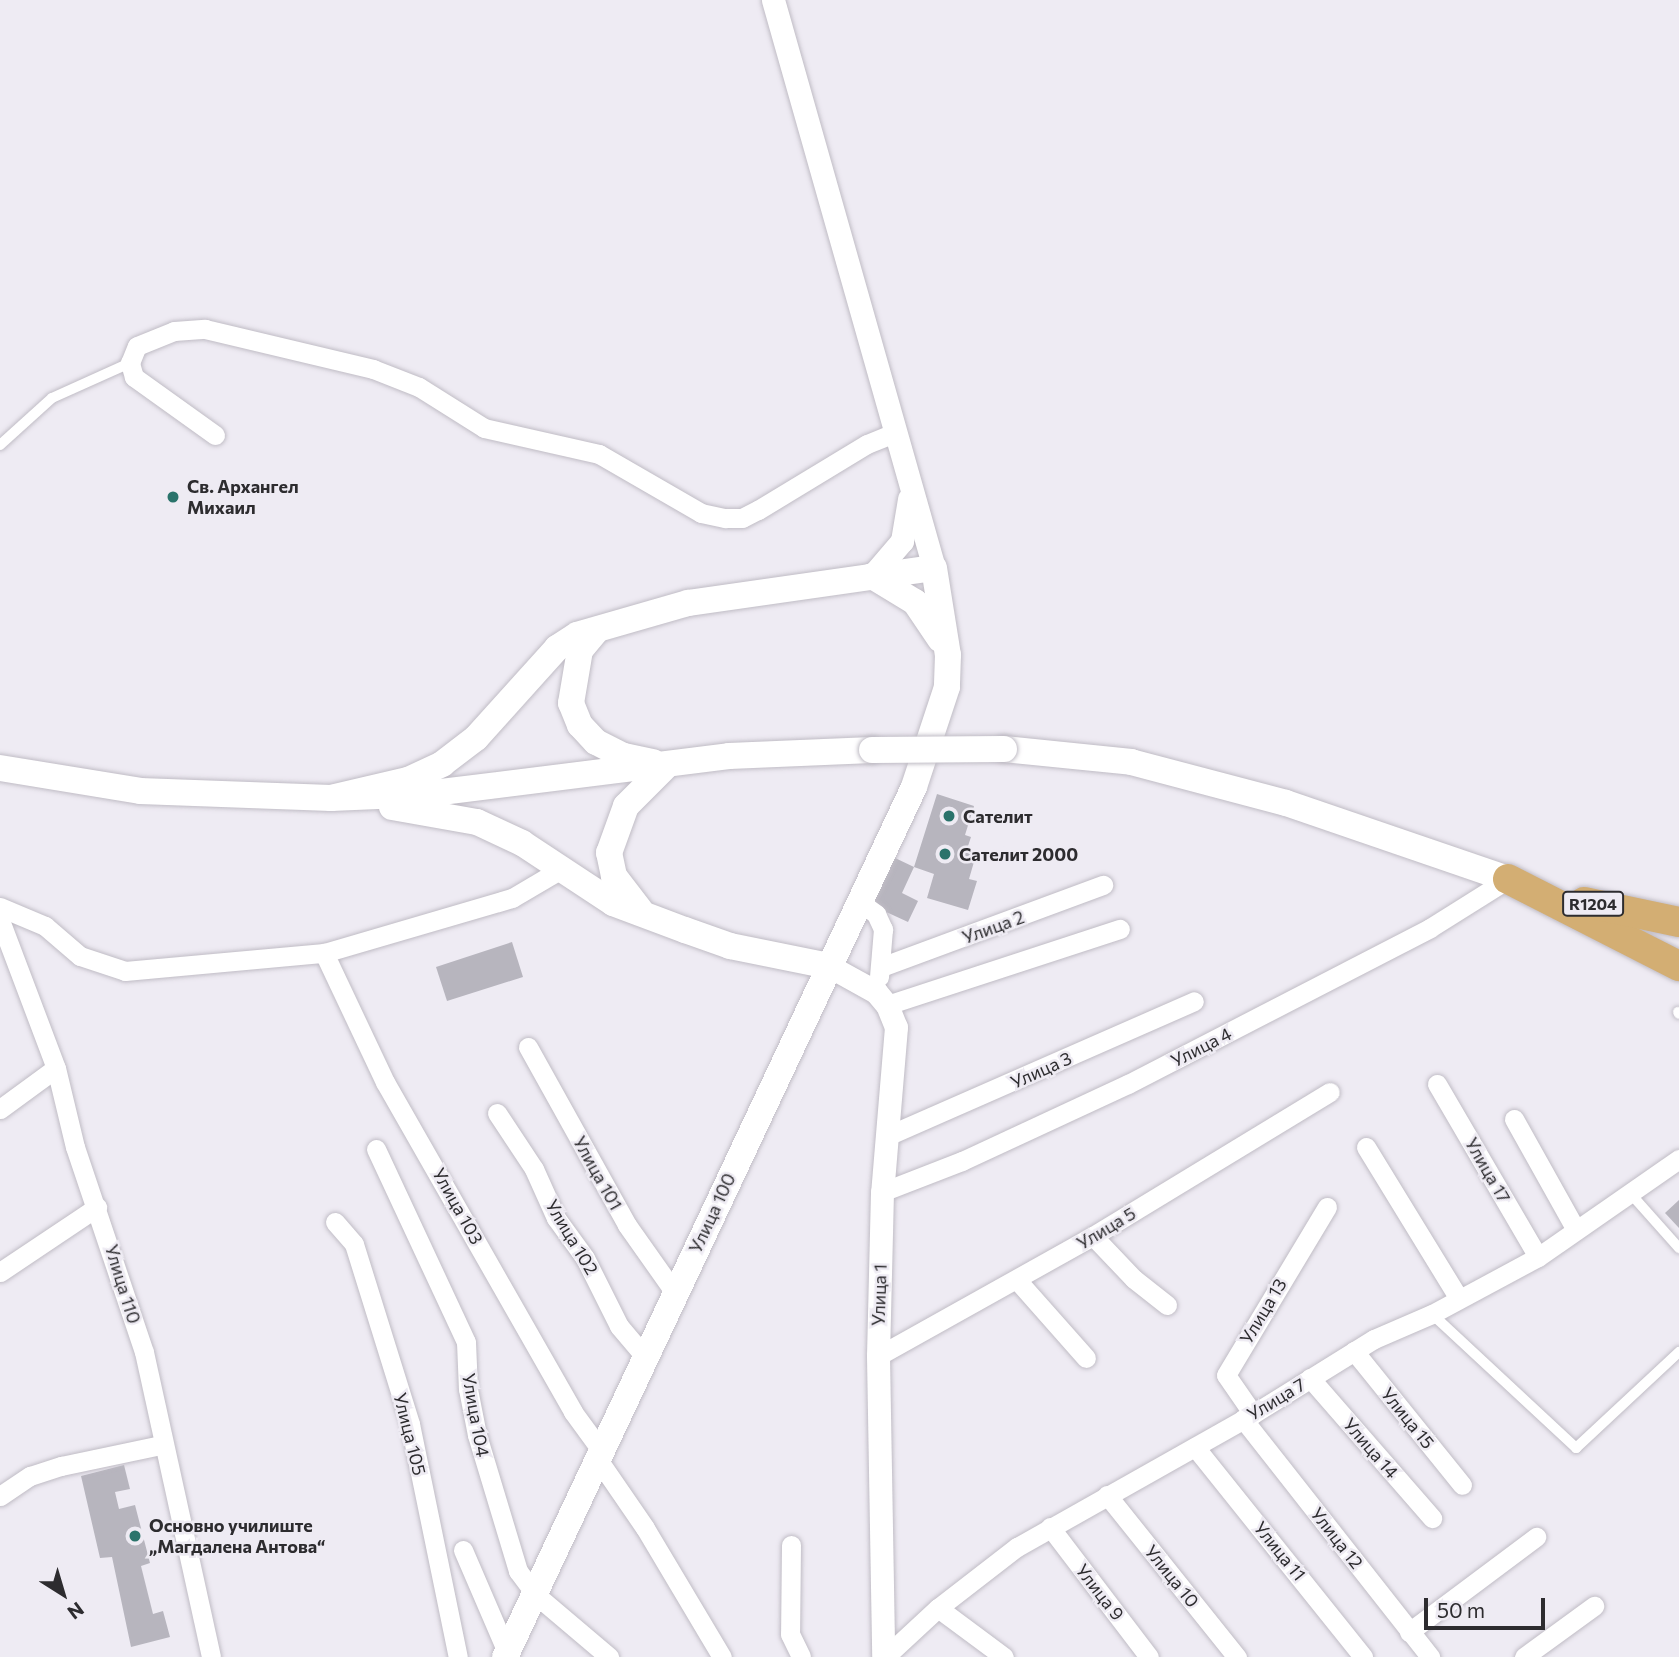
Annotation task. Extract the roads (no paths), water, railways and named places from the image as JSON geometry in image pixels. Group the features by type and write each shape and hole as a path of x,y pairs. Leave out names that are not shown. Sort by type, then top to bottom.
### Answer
{"main road":[{"path":"331,798 408,780 442,764 476,738 557,649 601,626 688,603 934,568"},
{"name":"Улица 100","path":"506,1654 861,903 938,723 947,655 934,568"},
{"path":"872,576 915,602 932,621 947,655"},
{"path":"601,626 580,650 572,674 570,703 580,725 596,742 624,755 667,765"},
{"name":"R1204","path":"0,768 140,790 331,798 425,794 799,751 1004,749 1144,766 1286,803 1579,901 1679,922"},
{"path":"640,910 614,876 609,853 626,806 667,765"},
{"path":"331,798 477,822 563,868 613,903 640,910 730,946 829,966"},
{"name":"R1204","path":"1508,879 1582,913 1679,966"},
{"name":"R1204","path":"1582,913 1679,948"}],"street":[{"path":"773,0 934,568"},
{"path":"215,435 148,390 134,377 130,363 137,346 174,331 205,330 373,369 419,387 484,428 599,454 701,513 725,519 742,518 758,510 867,444 894,433"},
{"path":"872,576 902,541 910,519 909,486"},
{"path":"0,906 45,926 79,956 125,971 324,953 512,898 563,868"},
{"name":"Улица 4","path":"882,1192 962,1161 1128,1084 1430,928 1508,879"},
{"name":"Улица 2","path":"881,967 1103,885"},
{"path":"861,903 876,914 883,929 882,998"},
{"name":"Улица 110","path":"0,920 3,943 56,1068 75,1147 97,1207 159,1409 162,1445 211,1657"},
{"path":"829,966 882,998 1120,929"},
{"name":"Улица 103","path":"324,953 385,1082 553,1379 601,1457"},
{"name":"Улица 1","path":"882,998 895,1027 882,1192 878,1356 884,1657"},
{"name":"Улица 3","path":"887,1136 1194,1001"},
{"name":"Улица 101","path":"528,1046 626,1225 675,1293"},
{"path":"0,1110 56,1068"},
{"name":"Улица 17","path":"1437,1084 1538,1257"},
{"name":"Улица 5","path":"878,1356 1093,1236 1330,1092"},
{"name":"Улица 102","path":"497,1113 534,1169 556,1218 585,1258 619,1326 647,1359"},
{"path":"1514,1119 1576,1230"},
{"path":"1366,1147 1459,1299"},
{"name":"Улица 104","path":"376,1149 466,1342 470,1401 505,1538 518,1571 536,1595 609,1657"},
{"name":"Улица 7","path":"884,1657 938,1608 1050,1527 1248,1417 1354,1351 1433,1314 1538,1257 1679,1159"},
{"path":"0,1272 97,1207"},
{"name":"Улица 13","path":"1248,1417 1226,1375 1327,1207"},
{"name":"Улица 105","path":"335,1222 354,1244 410,1424 458,1657"},
{"path":"1093,1236 1133,1279 1167,1305"},
{"path":"1017,1280 1086,1358"},
{"name":"Улица 15","path":"1354,1351 1462,1485"},
{"name":"Улица 14","path":"1310,1378 1432,1518"},
{"name":"Улица 12","path":"1248,1417 1430,1657"},
{"path":"0,1496 30,1476 61,1466 162,1445"},
{"name":"Улица 11","path":"1195,1447 1363,1657"},
{"path":"601,1457 722,1657"},
{"name":"Улица 10","path":"1107,1495 1237,1657"},
{"name":"Улица 9","path":"1050,1527 1149,1657"},
{"path":"1409,1632 1536,1537"},
{"path":"791,1545 790,1634 801,1657"},
{"path":"463,1550 506,1654"},
{"path":"1524,1657 1594,1606"},
{"path":"938,1608 1004,1657"}],"lane":[{"path":"0,445 52,398 130,363"},
{"path":"1630,1193 1679,1248"},
{"path":"1433,1314 1576,1448 1679,1352"}],"place":[{"name":"Св. Архангел Михаил","path":"173,497"},
{"name":"Сателит","path":"949,816"},
{"name":"Сателит 2000","path":"945,854"},
{"name":"Основно училиште „Магдалена Антова“","path":"135,1536"}]}
